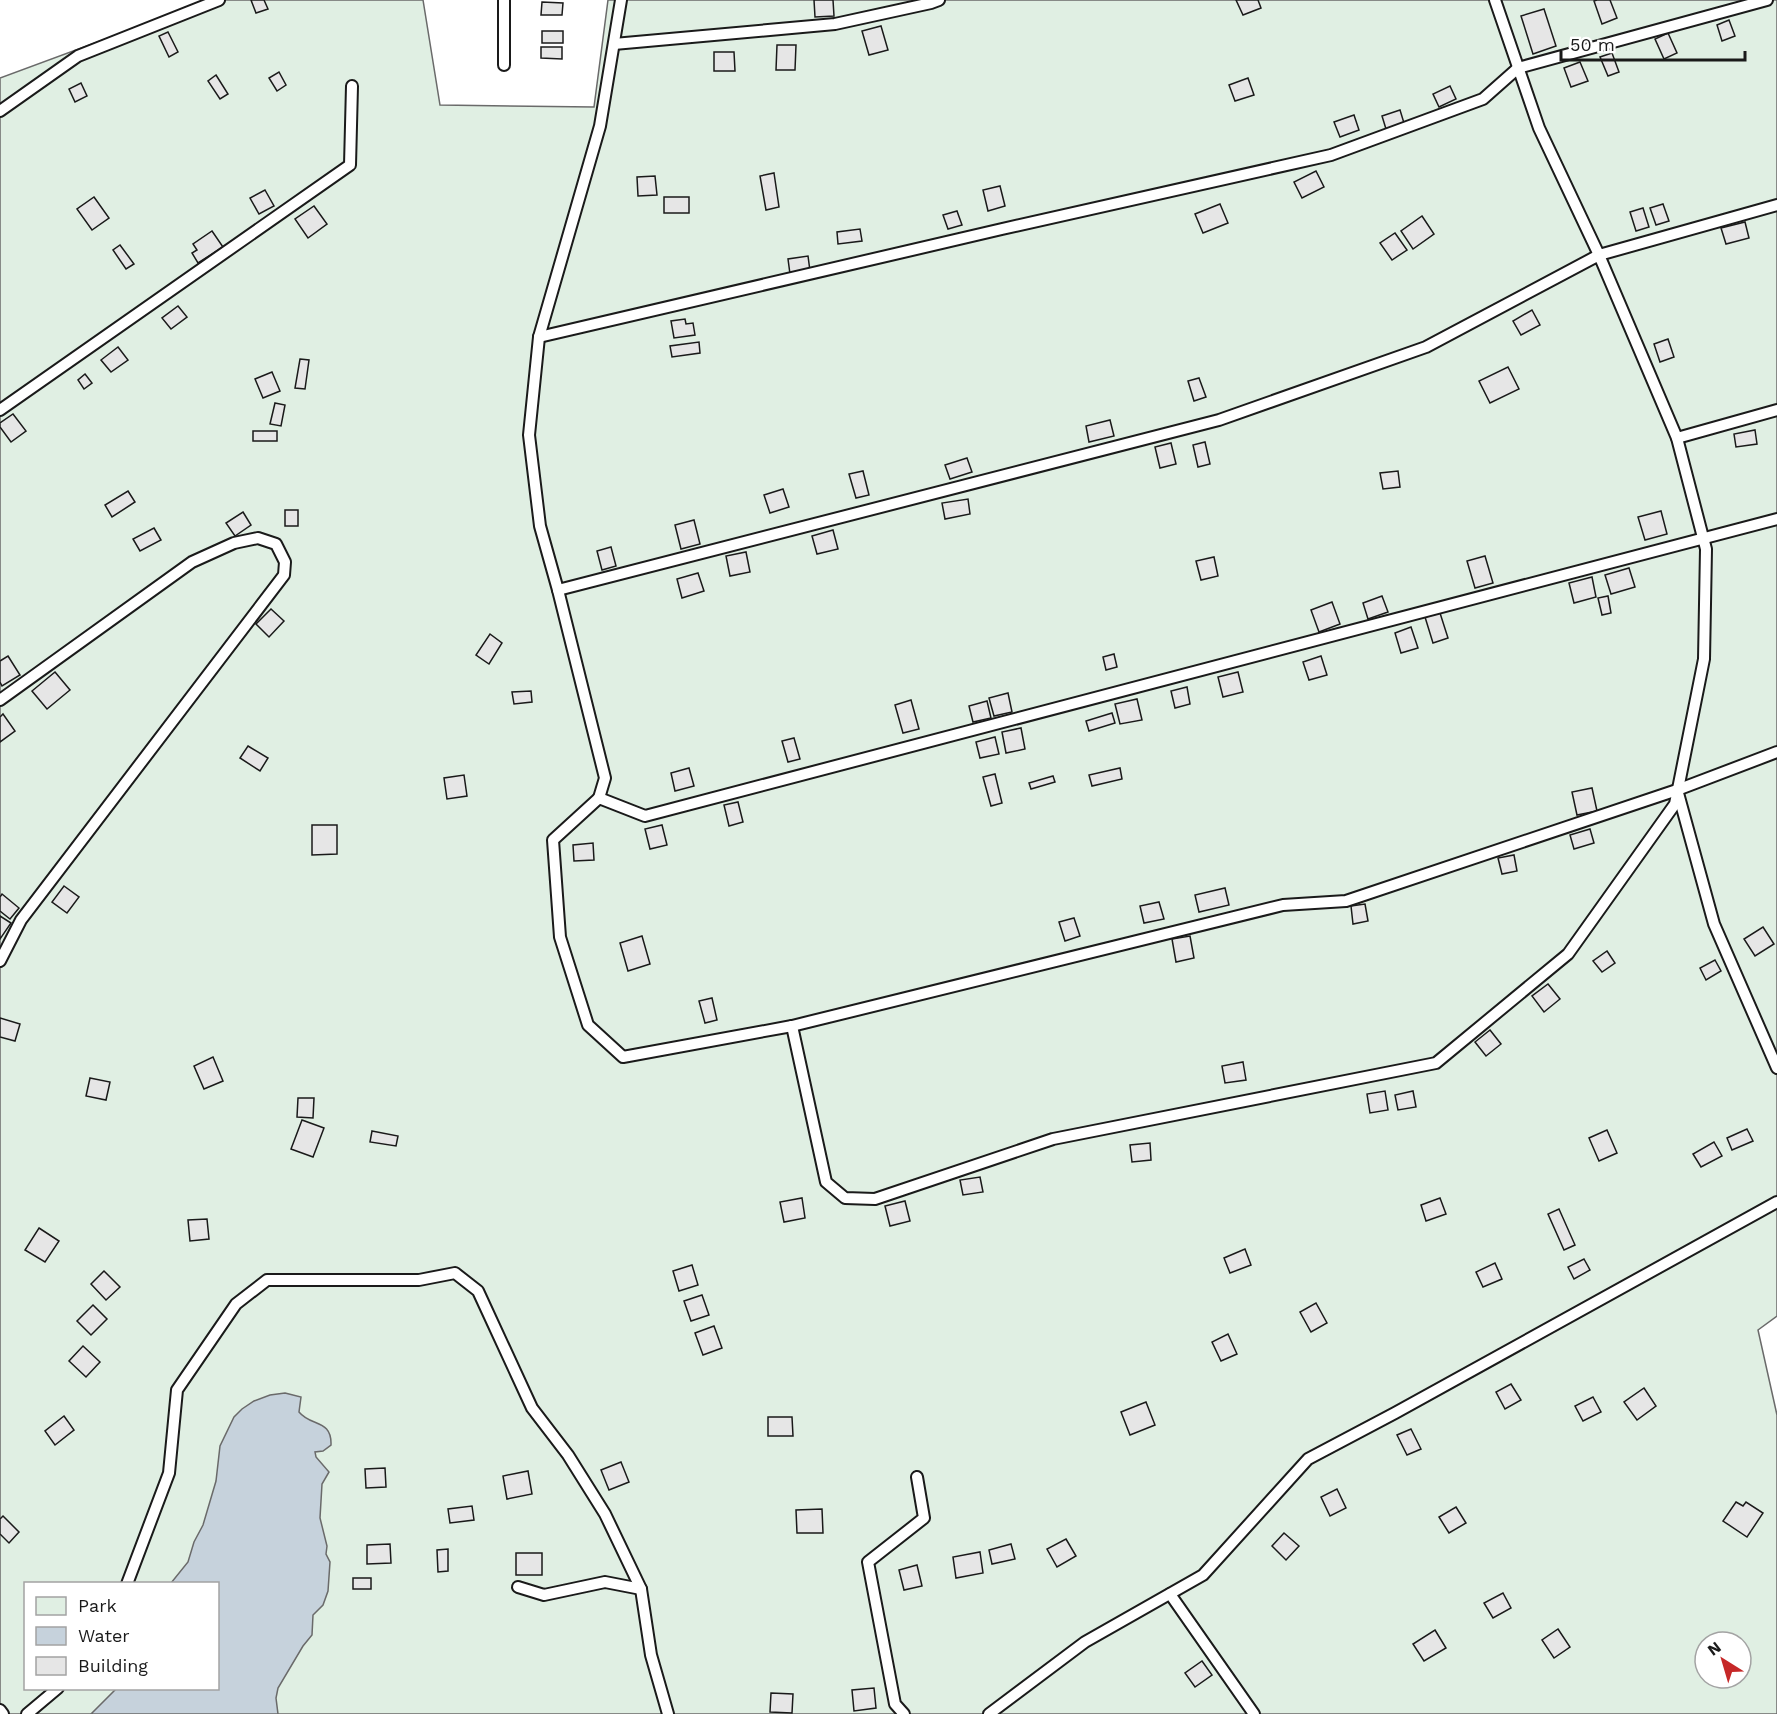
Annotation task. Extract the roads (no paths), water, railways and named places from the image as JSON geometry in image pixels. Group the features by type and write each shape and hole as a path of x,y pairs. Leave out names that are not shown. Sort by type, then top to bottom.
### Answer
{"lane":[{"path":"0,111 78,56 219,0"},
{"path":"504,0 504,65"},
{"path":"621,0 600,126 539,337 529,435 540,526 605,778 599,798 554,840 560,937 588,1025 623,1057 792,1026 1284,905 1346,901 1677,790 1777,752"},
{"path":"614,44 835,24 939,0"},
{"path":"792,1026 826,1182 845,1198 875,1199 1053,1139 1436,1063 1568,954 1675,804 1704,659 1706,549 1677,438 1599,255 1539,128 1495,0"},
{"path":"539,337 1330,155 1483,99 1518,68 1767,0"},
{"path":"0,410 350,165 352,86"},
{"path":"558,590 1219,420 1426,347 1599,255 1777,205"},
{"path":"1677,438 1777,410"},
{"path":"599,798 645,816 1777,519"},
{"path":"0,700 192,562 234,543 258,538 276,544 285,562 284,575 21,920 0,961"},
{"path":"1677,790 1714,924 1776,1064"},
{"path":"989,1714 1085,1642 1203,1575 1308,1459 1416,1402 1777,1202"},
{"path":"128,1582 169,1473 177,1390 236,1304 267,1280 419,1280 455,1273 478,1291 532,1408 568,1455 605,1514 642,1589 651,1655 668,1714"},
{"path":"904,1714 895,1704 868,1562 924,1518 917,1477"},
{"path":"518,1587 544,1595 605,1582 642,1589"},
{"path":"1170,1594 1254,1714"},
{"path":"27,1714 57,1690"},
{"path":"0,1710 3,1714"}],"water":[{"path":"285,1393 301,1397 299,1412 328,1431 331,1445 323,1451 315,1452 316,1457 329,1472 322,1484 320,1518 327,1546 326,1554 330,1562 328,1591 323,1605 313,1615 312,1635 278,1688 276,1698 278,1714 91,1714 115,1690 219,1690 219,1582 172,1582 188,1562 194,1542 203,1525 216,1481 220,1446 234,1417 254,1401 270,1395"}]}
